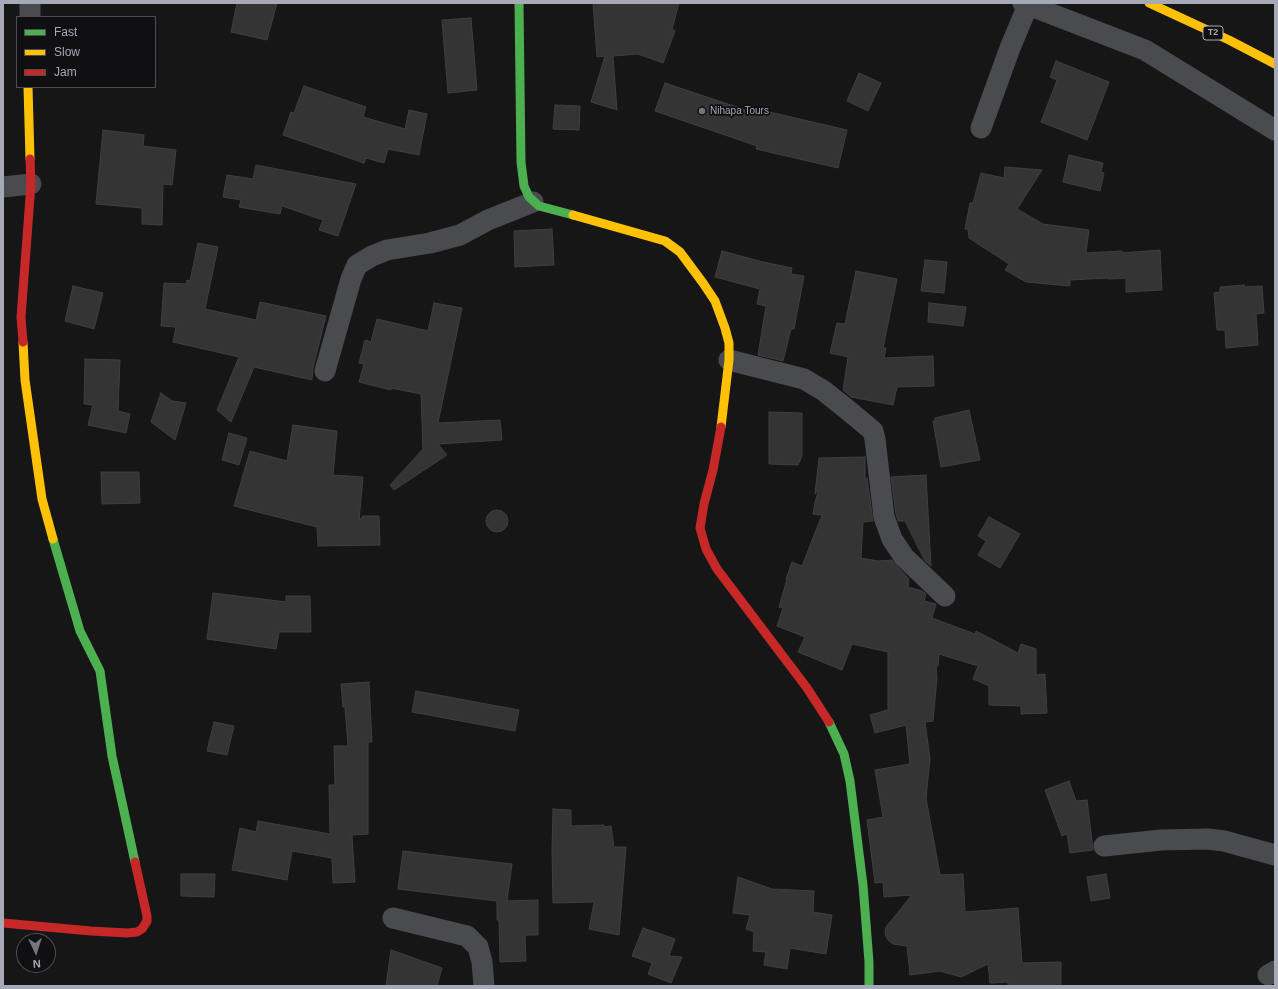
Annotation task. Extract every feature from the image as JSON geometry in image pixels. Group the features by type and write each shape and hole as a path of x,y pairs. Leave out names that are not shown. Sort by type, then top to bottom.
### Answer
{"main road":[{"path":"518,3 521,162 525,189 529,197 539,206 665,241 680,252 703,283 715,301 725,328 729,343 729,360 722,420 700,528 706,549 717,569 807,688 829,722 844,754 850,781 863,886 870,962 869,986"},
{"name":"T2","path":"1149,3 1229,40 1275,64"},
{"path":"3,923 127,933 137,932 142,929 147,921 112,756 100,671 80,631 42,500 26,388 21,317 31,184 28,88"}],"street":[{"path":"30,3 30,16"},
{"path":"980,128 1026,4 1145,50 1275,130"},
{"path":"3,187 31,184"},
{"path":"325,371 351,279 357,265 372,256 387,250 430,243 460,235 488,220 533,202"},
{"path":"729,360 804,379 834,399 873,431 884,517 892,539 904,557 945,596"},
{"path":"1104,846 1162,840 1208,839 1224,841 1275,855"},
{"path":"393,918 467,936 478,947 482,962 484,986"}],"building":[{"path":"237,3 277,3 267,40 231,32"},
{"path":"593,3 679,3 672,29 675,31 663,63 638,54 613,56 617,110 591,102 605,56 597,57"},
{"path":"471,18 477,90 448,93 442,20"},
{"path":"1056,61 1109,82 1087,140 1041,122 1057,80 1050,77"},
{"path":"859,73 881,83 868,111 847,101"},
{"path":"665,83 764,116 765,111 847,130 838,168 756,149 757,146 655,111"},
{"path":"304,86 366,107 363,117 405,129 409,110 427,114 419,155 388,149 384,163 366,158 364,163 283,135 291,112 294,113"},
{"path":"555,105 580,106 579,130 553,129"},
{"path":"103,130 144,135 143,146 176,150 172,185 163,184 162,225 142,224 142,208 96,204"},
{"path":"1069,155 1103,163 1101,172 1104,173 1100,191 1063,182"},
{"path":"256,165 356,184 338,236 319,230 323,220 282,206 280,214 239,207 241,200 223,197 227,175 253,179"},
{"path":"1005,167 1042,170 1017,209 1043,224 1089,230 1086,253 1122,251 1122,253 1160,250 1162,290 1126,292 1126,278 1070,280 1070,286 1026,282 1005,270 1009,264 969,238 968,229 965,229 970,203 973,203 981,173 1004,178"},
{"path":"552,229 554,265 515,267 514,231"},
{"path":"198,243 218,247 205,309 256,320 260,302 326,316 313,368 312,380 254,367 231,422 217,410 239,357 173,342 176,327 161,326 164,283 186,284 187,280 190,281"},
{"path":"722,251 792,268 791,274 804,276 794,329 791,329 783,361 758,355 766,306 757,304 760,289 715,277"},
{"path":"925,260 947,262 944,293 921,291"},
{"path":"856,271 897,279 883,348 886,348 884,358 933,356 934,386 897,387 893,405 851,397 843,390 848,357 830,353 837,323 845,324"},
{"path":"1244,285 1244,287 1262,286 1264,313 1256,314 1258,345 1226,348 1225,330 1217,330 1214,293 1220,292 1220,287"},
{"path":"73,286 103,293 94,329 65,321"},
{"path":"434,303 462,308 438,423 500,420 502,440 438,444 447,455 394,490 390,485 423,449 421,394 391,388 391,390 359,382 364,364 359,363 365,340 371,342 377,319 428,331"},
{"path":"929,303 966,307 963,326 928,322"},
{"path":"85,359 120,360 118,411 130,414 126,433 88,425 93,405 84,404"},
{"path":"161,393 172,401 186,403 175,440 151,422"},
{"path":"969,410 980,460 941,467 933,421 935,421 935,418"},
{"path":"769,412 802,413 802,456 798,465 769,464"},
{"path":"293,425 337,431 333,475 363,477 359,520 363,516 379,516 380,545 318,546 317,527 234,506 250,451 287,461"},
{"path":"229,433 247,438 239,465 222,460"},
{"path":"865,457 865,478 867,478 873,521 863,522 861,558 878,561 892,560 909,579 908,587 922,591 926,594 924,601 936,604 932,618 975,634 976,631 1018,653 1021,644 1036,649 1036,675 1045,674 1047,713 1021,714 1021,706 989,705 989,686 973,679 978,666 939,654 938,666 936,666 937,678 933,721 925,722 930,759 926,798 940,875 963,874 965,912 1018,908 1022,963 1061,962 1061,986 1008,986 1008,982 990,983 988,964 961,977 940,971 910,975 907,946 893,944 888,940 885,934 886,927 912,895 884,897 883,882 875,883 867,820 883,817 875,770 910,764 906,725 875,733 870,715 888,710 888,652 852,644 842,670 798,652 805,637 777,626 783,608 779,607 792,562 802,566 822,515 813,514 819,489 815,494 819,458"},
{"path":"101,472 139,472 140,503 102,504"},
{"path":"926,475 931,566 925,561 905,521 898,521 891,477"},
{"path":"497,510 505,513 508,521 505,529 497,532 489,529 486,521 489,513"},
{"path":"989,517 1020,534 1000,568 978,555 986,541 978,536"},
{"path":"213,593 286,602 286,596 310,596 311,632 279,632 276,649 207,639"},
{"path":"369,682 372,742 368,742 368,834 352,835 355,882 333,883 332,858 292,851 287,880 232,870 240,828 256,832 258,821 330,834 329,785 335,785 334,746 348,746 345,707 343,707 341,684"},
{"path":"416,691 519,710 515,731 412,712"},
{"path":"214,722 234,726 227,755 207,751"},
{"path":"1069,781 1076,801 1087,800 1093,850 1070,853 1067,834 1062,836 1045,790"},
{"path":"553,809 571,810 571,826 611,826 614,847 626,847 619,935 589,929 594,902 553,903"},
{"path":"403,851 512,864 507,901 538,900 538,935 525,935 526,961 500,962 497,901 398,889"},
{"path":"181,874 215,874 214,897 181,896"},
{"path":"1106,874 1110,898 1091,901 1087,877"},
{"path":"738,877 772,889 814,891 813,912 832,915 826,954 790,948 787,969 764,965 766,952 753,951 754,932 746,929 750,915 733,913"},
{"path":"643,928 675,939 669,956 682,957 671,983 648,974 652,963 632,956"},
{"path":"391,950 442,968 437,986 386,986"}],"traffic: fast":[{"path":"519,3 521,162 524,186 529,197 539,206 573,215"},
{"path":"53,539 80,631 100,671 112,756 135,862"},
{"path":"829,722 844,754 850,781 863,885 869,962 869,986"}],"traffic: slow":[{"path":"1149,3 1229,40 1275,64"},
{"path":"28,88 30,159"},
{"path":"573,215 665,241 680,252 703,283 715,301 729,343 729,360 721,427"},
{"path":"23,342 25,380 42,499 53,539"}],"traffic: jam":[{"path":"23,342 21,317 31,184 30,159"},
{"path":"721,427 700,528 706,549 717,569 807,688 829,722"},
{"path":"3,923 91,931 127,933 137,932 142,929 147,921 147,916 135,862"}],"place":[{"name":"Nihapa Tours","path":"702,111"}]}
